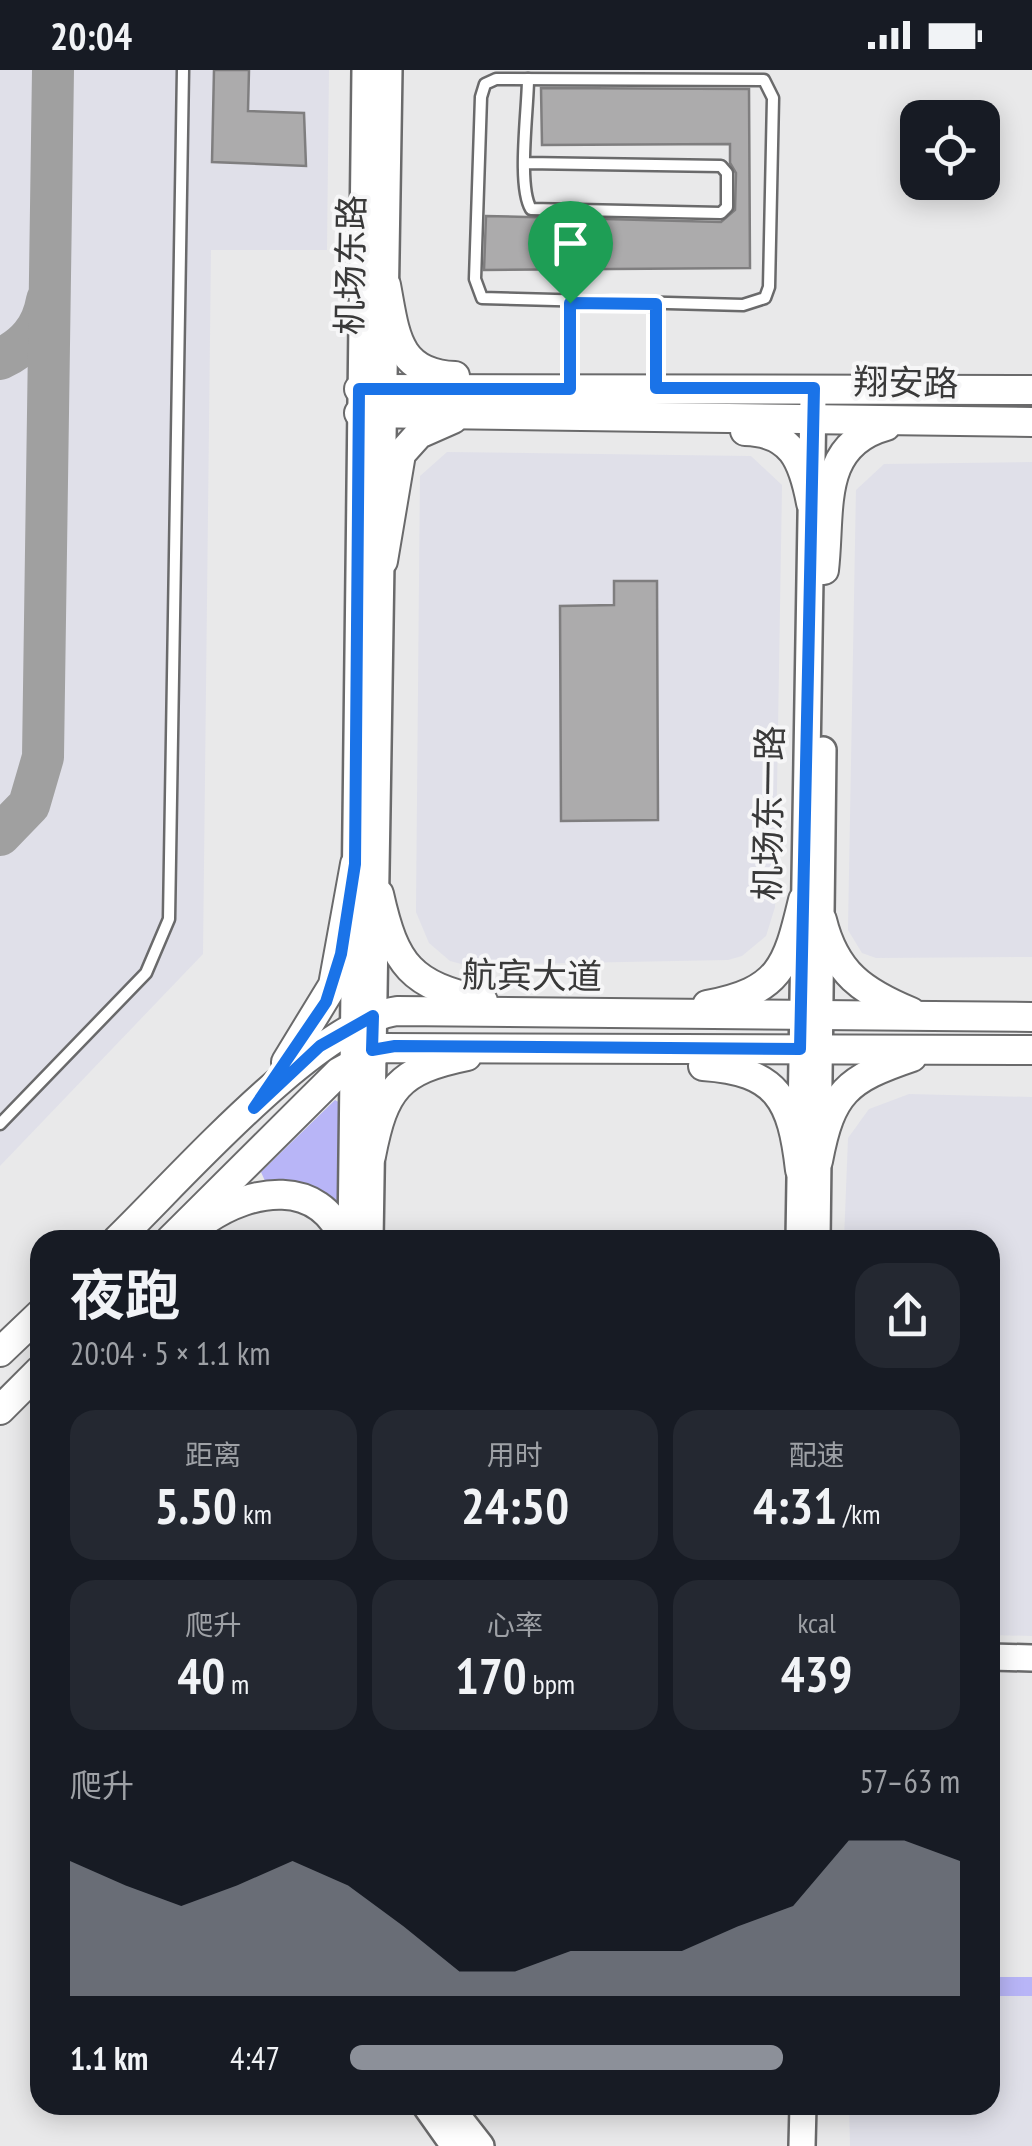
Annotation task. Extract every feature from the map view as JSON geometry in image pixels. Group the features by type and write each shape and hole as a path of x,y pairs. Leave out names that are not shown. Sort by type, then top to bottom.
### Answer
{"main road":[{"path":"386,285 398,340 420,369 440,376 512,378 560,389"},
{"name":"翔安路","path":"372,401 560,389 1029,389"},
{"name":"翔安路","path":"372,401 479,414 1032,422"},
{"path":"383,561 401,454 434,425 479,414"},
{"path":"665,417 715,430 761,431 782,438 804,469 812,502"},
{"path":"824,570 839,456 859,436 916,420"},
{"path":"254,1108 326,1002 341,954 355,864"},
{"path":"379,894 393,946 421,980 443,992 548,1014"},
{"path":"655,1015 730,1001 764,986 790,954 812,910"},
{"path":"812,910 844,974 869,994 922,1017"},
{"name":"航宾大道","path":"363,1020 398,1012 1032,1018"},
{"path":"484,1046 460,1036 460,1023 548,1014"},
{"path":"127,1230 303,1060 363,1020"},
{"name":"航宾大道","path":"363,1055 484,1046 1032,1050"},
{"path":"371,1156 384,1102 408,1076 436,1063 516,1046"},
{"path":"624,1048 698,1065 736,1068 760,1077 791,1115 809,1166"},
{"path":"809,1166 826,1118 848,1087 874,1070 932,1050"},
{"path":"183,1230 363,1055"},
{"path":"189,1230 236,1201 267,1193 310,1202 340,1230"},
{"path":"0,1352 30,1324"},
{"path":"0,1410 30,1380"}],"street":[{"name":"机场东路","path":"363,1020 379,894 383,561 372,401 364,70"},
{"name":"机场东路","path":"370,1230 371,1156 355,864 372,401 386,285 389,70"},
{"name":"机场东一路","path":"816,1230 809,1166 812,910 824,570 819,388"},
{"name":"机场东一路","path":"812,910 812,502 819,419"},
{"name":"机场东路","path":"348,1230 363,1055"},
{"name":"机场东一路","path":"800,1230 809,1166"},
{"path":"1000,1657 1032,1658"},
{"path":"432,2115 454,2146"},
{"path":"457,2115 481,2146"},
{"path":"790,2115 790,2146"},
{"path":"802,2146 803,2115"}],"lane":[{"path":"0,1124 146,973 169,918 184,70"},
{"path":"526,163 721,166 727,172 727,207 721,213 531,209 526,163 528,79"},
{"path":"528,79 764,80 771,88 769,288 765,298 743,305 570,303 486,298 476,292 482,91 488,81 528,79"},
{"path":"560,389 570,303"},
{"path":"656,304 656,388"}],"shaded area":[{"path":"0,70 329,70 327,250 211,250 203,954 0,1166"},
{"path":"447,452 751,456 782,485 775,907 766,936 742,956 728,960 465,965 450,961 429,943 416,912 420,476"},
{"path":"1032,462 1032,957 876,958 862,953 848,930 856,490 884,464"},
{"path":"909,1094 1032,1097 1032,1636 1000,1635 1000,1230 844,1230 848,1138 869,1109"},
{"path":"335,1100 344,1105 338,1208 307,1187 265,1181 261,1172"},
{"path":"1000,1977 1032,1977 1032,1996 1000,1996"},
{"path":"1000,1996 1032,1996 1032,2146 850,2146 849,2115 1000,2115"}],"building":[{"path":"214,70 249,70 248,111 304,113 306,166 212,162"},
{"path":"541,88 749,89 750,268 484,270 486,216 721,222 735,210 736,173 730,163 730,144 542,145"},
{"path":"614,581 657,581 658,820 561,821 560,606 614,605"}],"taxiway":[{"path":"0,835 29,805 43,757 53,70"},
{"path":"0,359 31,336 47,300"}],"route":[{"path":"570,303 656,304 656,388 814,388 800,1049 395,1046 372,1050 373,1016 320,1046 254,1108 326,1002 338,969 355,864 359,389 570,389 570,303"}]}
